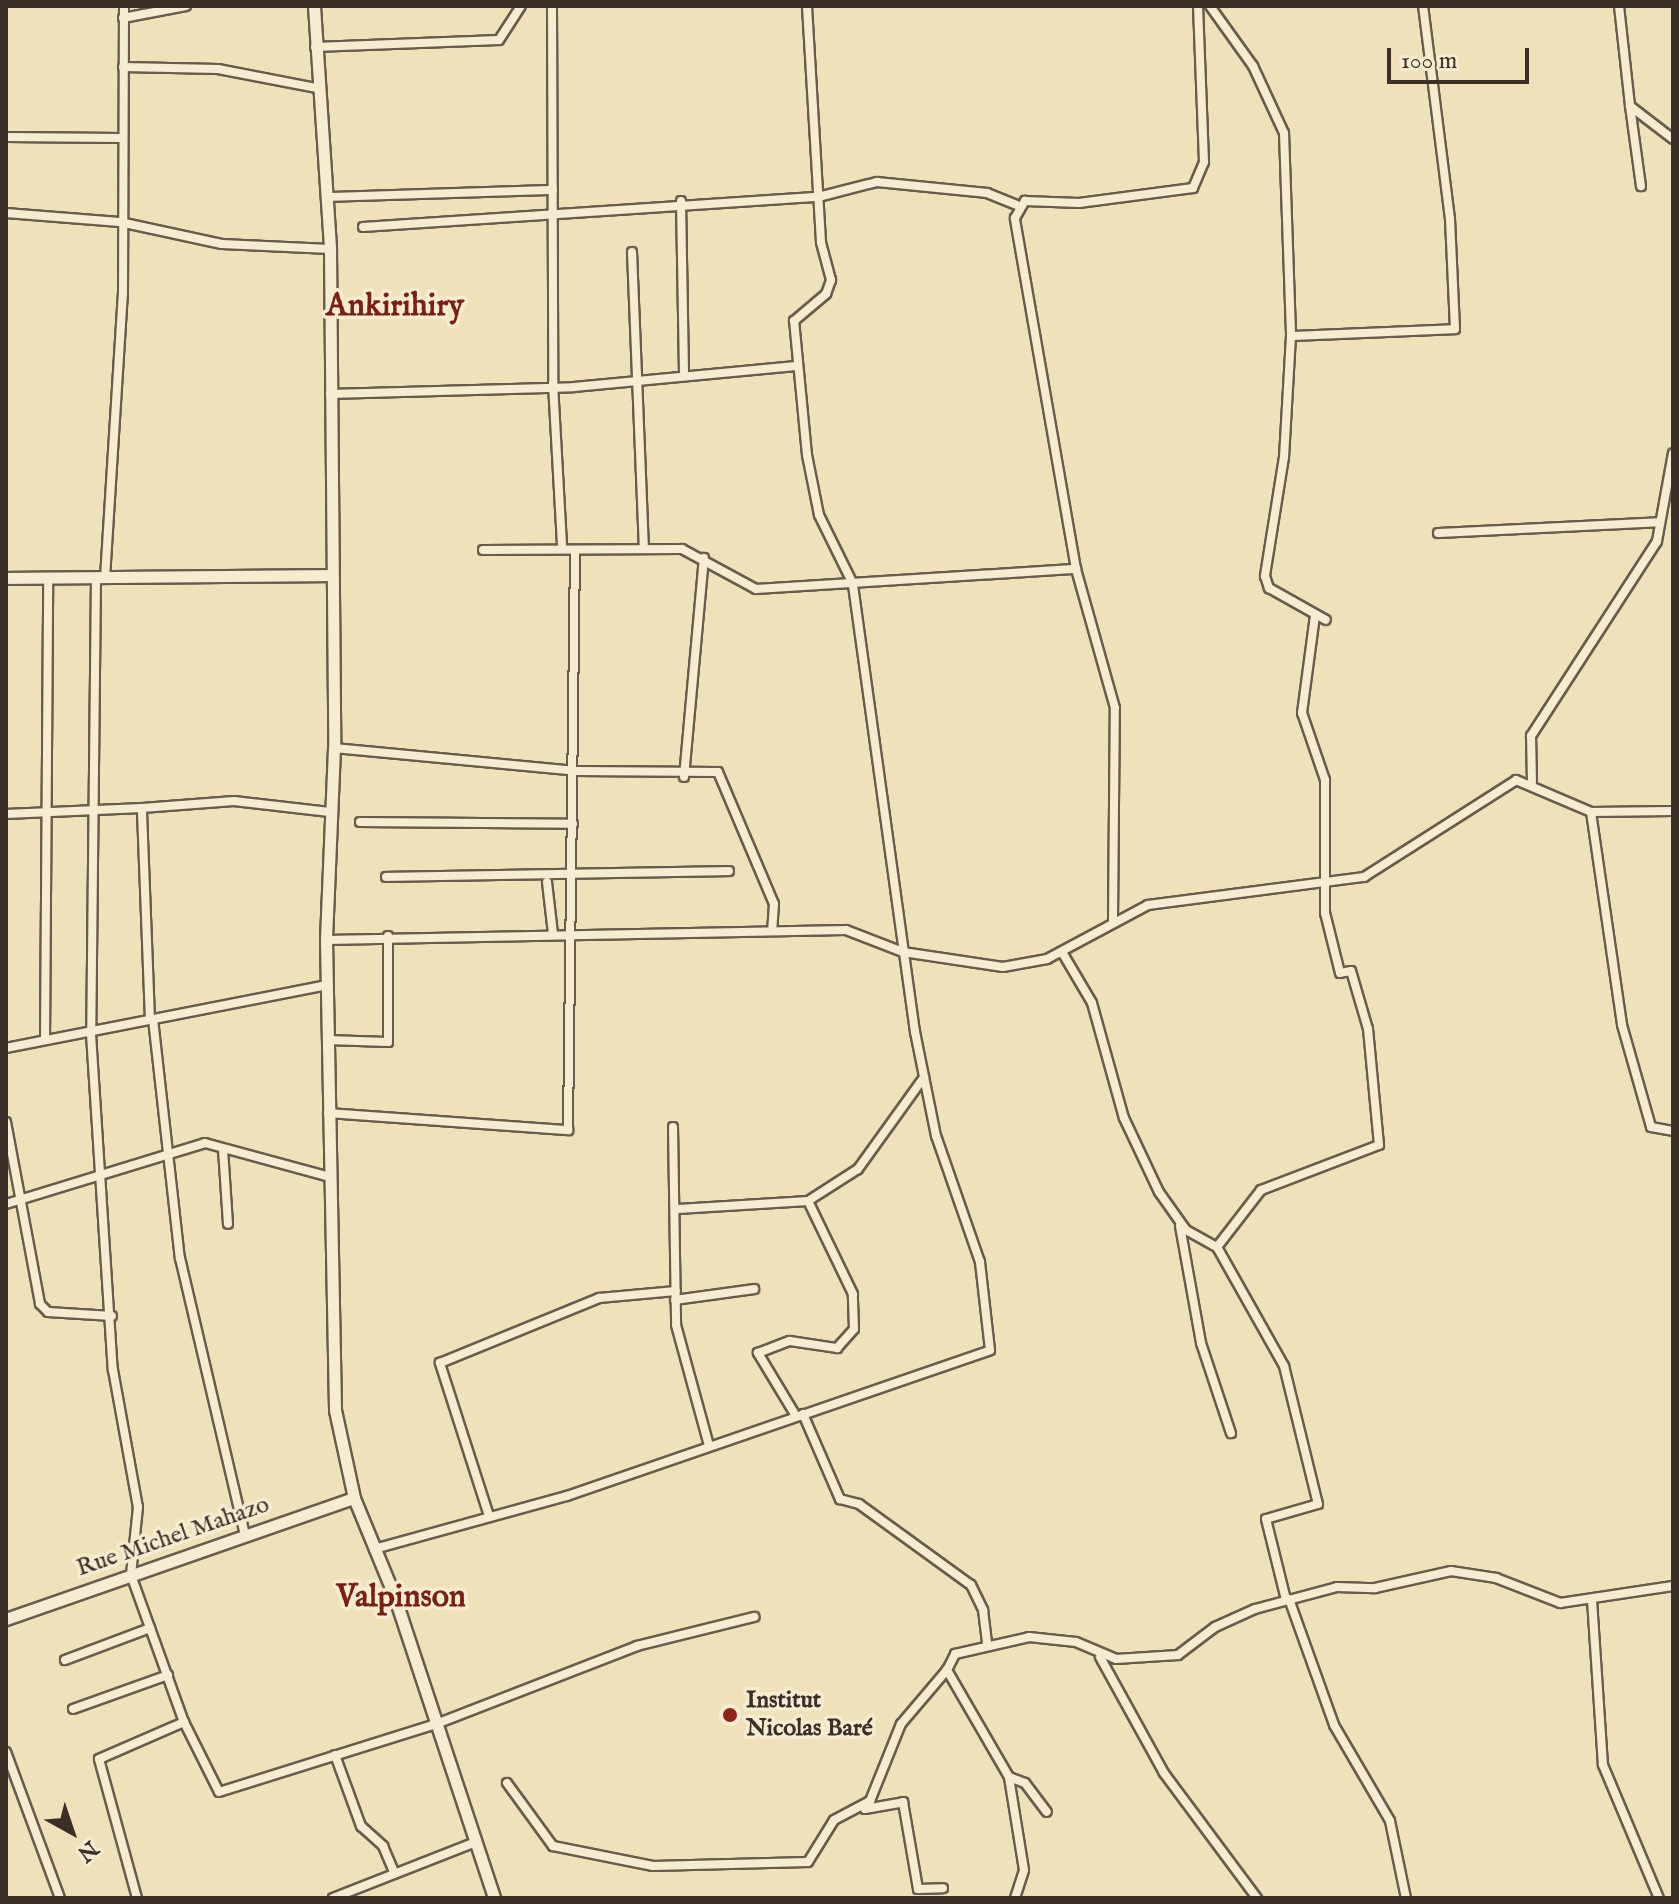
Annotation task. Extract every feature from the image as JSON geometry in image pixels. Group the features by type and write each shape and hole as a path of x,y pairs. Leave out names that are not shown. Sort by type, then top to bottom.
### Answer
{"main road":[{"path":"314,6 330,249 334,748 329,812 326,985 333,1382 354,1498 436,1724 494,1898"},
{"path":"6,578 332,575"},
{"name":"Rue Michel Mahazo","path":"6,1619 354,1498"}],"street":[{"path":"124,6 120,138 122,309 100,578 91,1034 97,1174 112,1316 113,1370 138,1507 131,1575 184,1722 223,1794 436,1724 637,1646 754,1617"},
{"path":"123,18 186,6"},
{"path":"315,47 499,40 521,6"},
{"path":"552,6 553,190 556,212 553,384 562,545"},
{"path":"374,1549 709,1446 990,1350 980,1262 924,1077 903,952 853,584 819,515 796,366 794,321 826,294 831,280 818,197 807,6"},
{"path":"363,227 681,201 818,197 877,182 987,193 1017,205 1193,188 1204,162 1198,6"},
{"path":"1210,6 1253,66 1284,133 1291,336 1284,457 1265,576 1269,588 1326,620"},
{"path":"1291,336 1455,329 1450,219 1423,6"},
{"path":"1619,6 1641,186"},
{"path":"123,67 218,69 317,88"},
{"path":"1630,106 1673,139"},
{"path":"6,137 120,138"},
{"path":"328,197 553,190"},
{"path":"681,201 684,373"},
{"path":"1017,205 1076,569 1115,708 1113,920"},
{"path":"6,213 120,222 222,244 330,249"},
{"path":"632,252 644,549"},
{"path":"330,394 553,384 796,366"},
{"path":"1532,782 1531,736 1657,541 1673,453"},
{"path":"1438,533 1660,522"},
{"path":"483,550 562,545 575,551 682,549 704,558 756,589 1076,569"},
{"path":"328,1113 568,1130 576,771 575,551"},
{"path":"684,777 704,558"},
{"path":"45,1040 43,815 48,578"},
{"path":"1217,1247 1261,1190 1379,1145 1368,1029 1351,971 1340,973 1324,884 1325,780 1302,713 1315,615"},
{"path":"334,748 576,771 684,777 718,772 725,781 774,904 772,931"},
{"path":"326,940 388,936 846,930 903,952 1003,967 1062,952 1113,920 1183,898 1324,884 1374,873 1489,792 1516,780 1532,782 1591,812 1673,811"},
{"path":"6,814 94,813 234,801 329,812"},
{"path":"142,808 151,1020 163,1154 186,1289 245,1535"},
{"path":"1591,812 1622,1025 1651,1127 1673,1131"},
{"path":"360,822 573,824"},
{"path":"386,877 729,871"},
{"path":"547,882 553,934"},
{"path":"327,1040 388,1042 388,936"},
{"path":"1062,952 1092,1003 1129,1131 1180,1224 1201,1343 1231,1433"},
{"path":"6,1048 91,1034 326,985"},
{"path":"678,1209 808,1201 858,1169 924,1077"},
{"path":"6,1122 40,1304 48,1312 112,1316"},
{"path":"673,1127 678,1209 676,1296 682,1367 709,1446"},
{"path":"6,1204 205,1143 330,1177"},
{"path":"223,1149 228,1224"},
{"path":"808,1201 853,1294 854,1329 837,1348 790,1341 758,1353 800,1415 840,1499 859,1504 971,1585 983,1610 987,1644"},
{"path":"1180,1224 1217,1247 1284,1366 1318,1504 1266,1519 1287,1599 1334,1725 1390,1821 1406,1898"},
{"path":"489,1516 440,1363 599,1298 676,1296 754,1289"},
{"path":"1100,1657 1178,1655 1215,1627 1287,1599 1451,1571 1496,1578 1560,1603 1673,1586"},
{"path":"1592,1600 1603,1765 1659,1898"},
{"path":"65,1660 150,1628"},
{"path":"864,1809 901,1724 947,1670 955,1654 987,1644 1029,1637 1076,1642 1100,1657 1164,1773 1257,1898"},
{"path":"947,1670 1009,1777 1024,1870 1015,1898"},
{"path":"73,1709 168,1675"},
{"path":"137,1898 99,1759 184,1722"},
{"path":"6,1752 60,1898"},
{"path":"335,1755 361,1826 383,1846 395,1874"},
{"path":"1009,1777 1025,1783 1047,1812"},
{"path":"507,1783 553,1846 653,1866 808,1862 834,1820 864,1809 903,1802 918,1889 943,1888"},
{"path":"333,1898 355,1895 395,1874 476,1842"}],"place":[{"name":"Institut Nicolas Baré","path":"730,1715"}],"district":[{"name":"Ankirihiry","path":"395,307"},
{"name":"Valpinson","path":"401,1598"}]}
